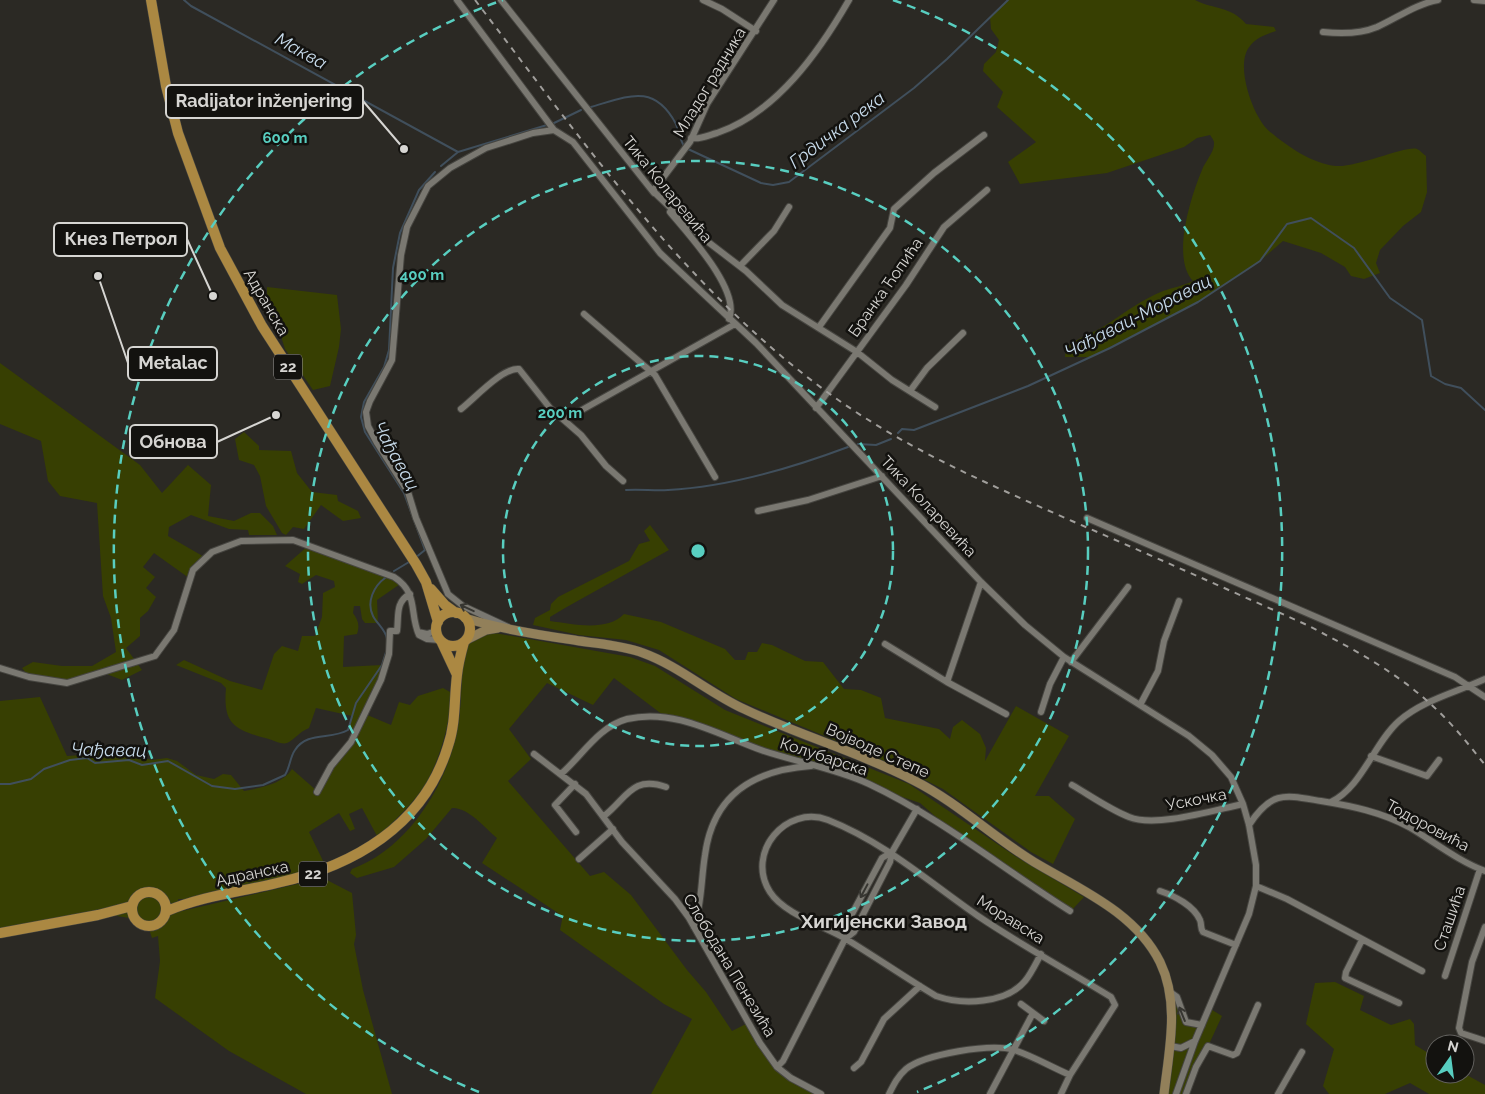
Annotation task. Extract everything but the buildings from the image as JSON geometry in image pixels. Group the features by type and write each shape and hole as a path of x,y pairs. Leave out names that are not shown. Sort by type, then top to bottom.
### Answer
{"main road":[{"name":"Адранска","path":"153,2 166,86 178,133 208,219 227,263 271,340 410,553 426,582 439,600 460,615"},
{"name":"Адранска","path":"426,582 439,634 457,675"},
{"path":"460,615 447,614 439,634 453,646 465,641"},
{"name":"22","path":"460,615 470,630 465,641"},
{"name":"Адранска","path":"166,911 202,899 290,880 327,869 367,850 400,825 426,794 442,763 454,718 457,675 465,641"},
{"name":"22","path":"0,932 98,916 132,906 136,897 142,893 152,892 163,898"},
{"name":"Адранска","path":"163,898 202,899"},
{"path":"163,898 166,911"},
{"path":"132,906 135,918"},
{"name":"22","path":"98,916 135,918 142,924 154,925 163,919 166,911"}],"street":[{"path":"458,0 553,129 573,142 660,253 729,319"},
{"name":"Тика Коларевића","path":"501,0 721,278 731,302 732,312 729,319 756,343 981,582 1025,625 1071,662 1189,736 1212,755 1231,777 1243,804 1249,825 1256,865 1256,886 1249,914 1195,1041 1176,1094"},
{"path":"703,0 722,9 756,31"},
{"name":"Младог радника","path":"653,191 685,148 707,104 756,31 774,0"},
{"path":"691,138 699,138 748,120 765,107 820,45 849,0"},
{"path":"1323,32 1341,34 1374,28 1418,7 1438,0"},
{"path":"1474,0 1485,1"},
{"path":"506,628 463,606 448,594 416,518 408,492 368,426 366,412 370,400 392,360 400,254 407,227 428,186 450,168 486,148 533,133 553,129"},
{"path":"819,327 890,228 894,209 934,173 984,136"},
{"name":"Бранка Ћопића","path":"816,408 906,284 944,227 986,190"},
{"path":"653,191 699,235 740,266 782,305 857,352 935,407"},
{"path":"740,266 774,231 789,207"},
{"path":"584,314 652,372 668,394 715,477"},
{"path":"564,420 735,324"},
{"path":"910,391 927,368 963,333"},
{"path":"461,409 498,378 516,369 522,371 550,408 582,435 606,466 623,481"},
{"path":"758,511 801,502 882,476"},
{"path":"1087,518 1265,593 1455,677 1485,697"},
{"path":"0,668 29,677 67,683 155,656 174,630 193,570 212,552 241,541 293,540 385,572 403,582 410,594 418,632 424,638 439,634"},
{"path":"947,682 981,582"},
{"path":"1071,662 1128,587"},
{"path":"316,792 331,766 351,742 367,710 386,668 390,631 396,631 398,606 403,598 410,594"},
{"path":"1140,705 1158,671 1164,641 1179,601"},
{"name":"Војводе Степе","path":"460,615 506,628 613,646 645,654 672,666 746,711 870,759 917,782 947,800 1017,851 1120,914 1156,954 1170,992 1172,1013 1164,1094"},
{"name":"Војводе Степе","path":"465,641 486,630 506,628"},
{"path":"885,644 947,682 1006,714"},
{"path":"1041,712 1050,684 1064,657"},
{"path":"1331,802 1337,799 1353,783 1387,734 1408,714 1422,706 1485,680"},
{"name":"Колубарска","path":"561,774 575,762 587,745 605,730 625,720 663,715 762,750 867,783 917,809 1070,911"},
{"name":"Слободана Пенезића","path":"534,754 575,784 604,816 622,842 659,879 694,927 760,1043 777,1067 790,1078 821,1094"},
{"path":"1371,756 1427,776 1439,760"},
{"path":"694,927 698,916 705,852 709,834 718,812 735,792 750,780 793,767 816,766"},
{"path":"604,816 636,786 649,782 666,787"},
{"path":"575,784 555,805 576,832"},
{"name":"Ускочка","path":"1072,785 1121,814 1138,819 1170,819 1243,804"},
{"name":"Тодоровића","path":"1249,825 1265,805 1283,797 1301,796 1350,805 1387,817 1482,870"},
{"path":"777,1067 783,1061 845,939 846,927 882,858 892,852 917,809"},
{"name":"Моравска","path":"1041,954 1025,981 1009,994 997,998 972,1001 947,1000 920,986 845,939 787,908 770,892 762,869 764,851 770,838 791,821 818,817 828,820 892,852 979,916 1041,954 1111,997 1115,1005 1070,1075"},
{"path":"578,859 613,829"},
{"name":"Сташића","path":"1445,976 1482,870"},
{"path":"1256,886 1287,899 1422,971"},
{"path":"1160,891 1176,897 1188,907 1200,920 1203,932 1236,945"},
{"path":"1485,927 1472,962 1459,1028 1461,1033 1466,1036 1485,1041"},
{"path":"1362,940 1346,972 1346,978 1399,1003"},
{"path":"854,1068 861,1062 884,1018 920,986"},
{"path":"1170,992 1177,997 1186,1022 1202,1025"},
{"path":"1021,1004 1044,1021"},
{"path":"1186,1094 1196,1066 1208,1046 1233,1056 1236,1053 1258,1005"},
{"path":"990,1094 1012,1049 1033,1013"},
{"path":"1170,1046 1181,1048 1195,1041"},
{"path":"889,1094 898,1076 914,1063 926,1058 960,1051 996,1048 1012,1049 1070,1075 1061,1094"},
{"path":"1278,1094 1302,1052"}],"green space":[{"path":"1008,0 1195,0 1229,11 1246,24 1274,27 1276,31 1252,43 1246,54 1244,65 1252,103 1263,124 1269,131 1292,148 1309,158 1327,165 1345,166 1403,150 1418,150 1426,156 1427,192 1421,212 1403,226 1380,250 1376,263 1380,273 1364,279 1351,276 1345,267 1321,253 1283,241 1260,261 1198,302 1090,357 1065,357 1066,348 1075,341 1101,328 1148,298 1193,281 1187,271 1184,258 1185,227 1193,195 1203,167 1213,149 1214,142 1210,135 1197,138 1184,147 1107,173 1020,184 1008,162 1036,142 997,107 1003,92 983,71 984,64 996,52 999,40 991,29 990,17"},
{"path":"267,287 337,295 341,329 330,386 313,390 285,349 278,327 267,306"},
{"path":"0,363 140,465 162,493 188,465 211,485 208,516 234,521 251,513 260,513 273,526 277,535 249,535 248,530 229,529 191,515 169,527 168,536 206,558 189,578 154,553 143,567 155,577 146,588 156,597 148,611 140,618 140,636 126,648 142,670 122,680 104,673 67,683 29,677 22,668 33,662 62,666 92,666 116,652 111,618 103,596 97,503 60,496 48,481 41,441 0,424"},
{"path":"244,432 259,446 259,450 291,451 297,473 312,492 337,495 338,501 358,511 361,518 343,521 321,505 304,529 293,527 286,535 282,533 266,506 260,476 254,465 239,460 235,439"},
{"path":"650,525 669,550 565,608 550,617 550,621 579,625 599,625 617,620 624,614 661,622 725,649 735,660 745,660 748,652 757,652 762,643 772,645 805,661 823,662 844,689 861,690 881,698 885,718 939,729 950,739 953,727 962,720 980,734 986,748 985,761 1016,706 1069,736 1035,796 1049,796 1075,819 1053,864 1031,852 943,789 901,768 736,699 659,650 626,640 579,635 533,625 535,618 550,610 551,604 558,597 629,561 639,544 650,541 644,531"},
{"path":"308,546 403,582 377,600 378,623 365,623 362,619 360,606 354,606 353,613 358,623 358,631 357,634 344,636 343,667 382,665 386,668 365,714 391,725 399,702 410,705 418,696 443,688 450,692 449,716 443,743 433,770 421,791 408,807 377,836 362,808 349,814 355,829 350,831 339,813 309,832 327,869 202,899 178,899 179,906 167,909 160,895 154,892 143,893 138,896 133,906 135,919 111,915 0,933 0,701 40,697 67,756 82,755 89,748 101,751 106,758 125,754 152,760 167,758 177,761 196,775 214,779 223,774 231,775 244,791 277,782 292,769 317,791 358,727 348,730 352,716 316,708 309,728 287,743 279,743 254,735 232,723 226,709 226,688 221,683 176,665 184,660 230,681 262,690 274,654 282,646 298,651 302,636 315,636 322,617 323,593 335,587 334,581 316,575 302,584 298,582 300,574 285,566"},
{"path":"489,632 630,657 655,666 725,710 909,784 1015,856 1084,897 1071,911 951,830 920,803 663,715 614,678 593,705 547,683 509,729 531,759 508,781 590,876 604,872 631,895 687,970 706,992 732,1031 750,1022 778,1065 798,1080 826,1094 651,1094 692,1019 664,1004 560,930 561,915 482,863 497,838 470,814 452,808 426,839 394,867 357,878 350,873 352,869 373,859 391,846 408,830 423,811 435,791 453,748 458,726 466,643"},
{"path":"323,878 352,893 356,935 354,944 363,990 392,1094 306,1094 229,1051 155,998 160,961 158,936 152,938 148,926 159,923 165,915"},
{"path":"150,895 160,899 164,909 160,919 150,923 140,919 136,909 140,899"},
{"path":"1335,982 1364,996 1360,1010 1391,1025 1410,1019 1414,1024 1415,1045 1425,1051 1425,1084 1475,1084 1475,1080 1485,1085 1485,1094 1429,1094 1410,1083 1385,1094 1329,1094 1323,1086 1334,1049 1306,1024 1315,983"},
{"path":"1173,993 1183,1019 1202,1025 1209,1008 1222,1016 1186,1094 1164,1094"}],"waterway":[{"name":"Маква","path":"184,0 191,6 458,152"},
{"name":"Грдичка река","path":"688,149 761,183 773,185 789,182 914,88 1008,0"},
{"name":"Грдичка река","path":"591,107 617,99 640,96 659,102 668,111 676,124 684,146"},
{"name":"Грдичка река","path":"552,124 581,110"},
{"name":"Грдичка река","path":"441,166 458,152 547,125"},
{"name":"Чађавац","path":"415,558 425,550 404,493 365,432 361,417 364,402 384,367 389,350 393,268 400,233 419,190 435,172"},
{"name":"Чађавац-Моравац","path":"898,433 902,429 914,430 1028,386 1110,348 1198,302 1260,261 1287,224 1311,218 1354,248 1390,298 1422,320 1431,376 1445,384 1461,388 1485,410"},
{"name":"Чађавац-Моравац","path":"858,444 876,445 891,439"},
{"name":"Чађавац-Моравац","path":"626,490 690,488 736,481 782,469 848,447"},
{"name":"Чађавац","path":"394,571 409,562"},
{"name":"Чађавац","path":"385,578 372,595 370,605 373,616 387,639"},
{"name":"Чађавац","path":"0,784 10,784 31,779 44,769 70,760 87,758 95,763 129,760 142,765 168,761 212,786 235,789 263,785 285,775 293,753 306,740 334,735 348,730 356,703 382,665 386,652"}],"railway":[{"path":"475,0 594,156 678,256 772,348 823,389 882,429 944,462 1007,492 1307,625 1358,653 1407,684 1437,710 1485,765"}],"place":[{"name":"Radijator inženjering","path":"404,149"},
{"name":"Metalac","path":"98,276"},
{"name":"Кнез Петрол","path":"213,296"},
{"name":"Обнова","path":"276,415"}],"district":[{"name":"Хигијенски Завод","path":"884,921"}]}
